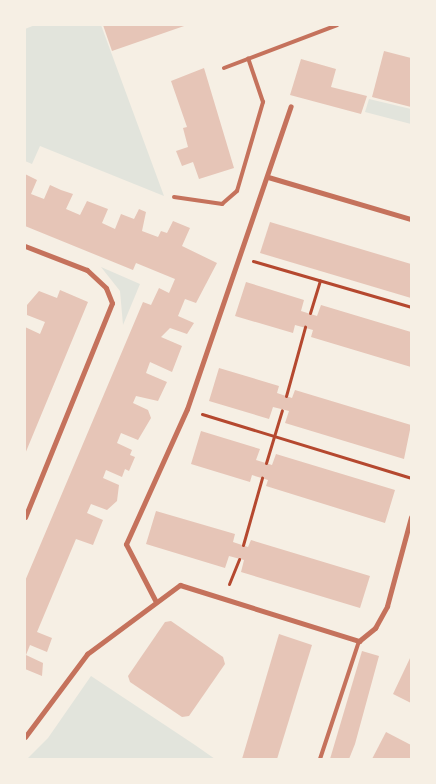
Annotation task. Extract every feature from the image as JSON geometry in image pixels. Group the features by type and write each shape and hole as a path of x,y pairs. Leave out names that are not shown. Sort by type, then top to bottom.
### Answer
{"street":[{"path":"155,600 126,544 187,409 291,106"},
{"path":"268,177 411,219"},
{"path":"25,246 87,270 106,288 112,303 25,517"},
{"path":"25,737 87,654 155,600 180,585 222,600 358,641 375,628 387,606 411,517"}],"lane":[{"path":"224,68 325,27 337,25"},
{"path":"174,197 222,204 237,190 263,102 248,58"},
{"path":"320,759 358,641"}],"path":[{"path":"238,256 411,307"},
{"path":"310,313 320,281"},
{"path":"286,396 305,328"},
{"path":"187,409 411,478"},
{"path":"266,463 282,410"},
{"path":"243,545 262,478"},
{"path":"222,600 239,559"}],"shaded area":[{"path":"35,25 101,25 164,196 40,146 32,164 25,161 25,29"},
{"path":"369,99 411,109 411,124 365,112"},
{"path":"101,267 140,284 123,325 120,291"},
{"path":"91,676 215,759 27,759 48,738"}],"building":[{"path":"103,25 187,25 112,51"},
{"path":"384,51 411,58 411,107 372,97"},
{"path":"301,59 336,69 331,87 367,96 361,114 290,95"},
{"path":"204,68 234,168 199,179 193,162 182,166 176,151 188,147 183,128 187,127 171,81"},
{"path":"25,174 37,180 31,194 44,199 50,185 73,194 66,209 80,215 87,201 108,209 102,223 115,229 121,214 134,219 139,209 146,212 142,231 158,237 161,231 167,233 173,221 190,228 182,246 217,263 196,303 185,299 178,316 194,323 187,334 170,328 161,337 182,346 172,372 150,362 146,373 167,382 158,401 136,396 133,403 148,410 151,418 138,440 121,433 117,443 132,450 130,455 135,457 129,471 125,469 122,477 106,470 103,478 119,485 117,501 107,510 91,504 87,513 103,520 93,545 76,539 37,632 52,638 47,652 30,645 26,655 43,663 42,676 25,669 25,581 143,302 151,305 159,288 169,293 175,279 136,263 133,270 25,226"},
{"path":"270,222 411,264 411,298 260,253"},
{"path":"246,282 304,300 301,311 317,316 321,305 411,332 411,367 311,337 313,330 295,325 293,333 235,316"},
{"path":"60,290 88,302 25,454 25,327 40,334 45,322 27,315 27,305 39,291 57,298"},
{"path":"219,368 279,386 277,393 292,398 295,390 411,425 404,459 285,423 289,411 273,407 269,419 209,401"},
{"path":"201,431 260,449 256,460 272,465 276,454 395,490 385,523 266,486 268,480 252,475 250,482 191,464"},
{"path":"156,511 235,534 233,542 248,547 251,540 370,576 360,608 241,572 244,560 229,556 225,568 146,544"},
{"path":"171,621 223,657 225,664 189,716 182,717 130,682 128,676 165,622"},
{"path":"279,634 312,645 277,759 242,759"},
{"path":"362,651 379,656 355,744 349,759 330,759"},
{"path":"411,656 411,703 393,694"},
{"path":"386,732 411,745 411,759 372,759"}]}
